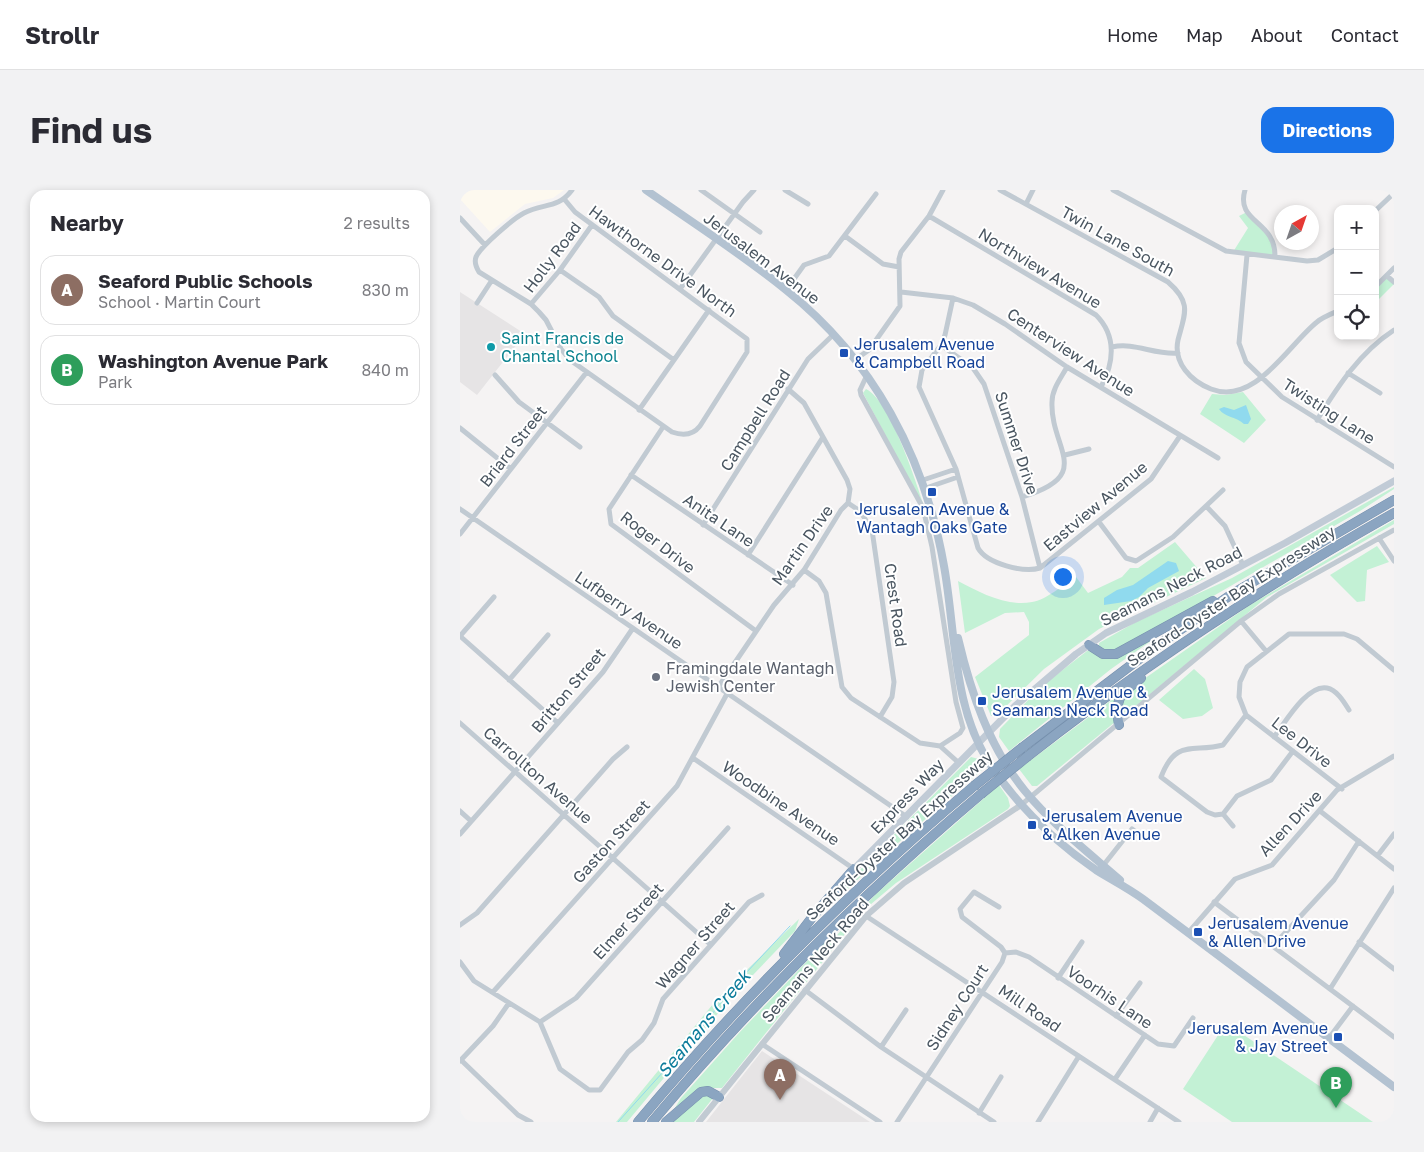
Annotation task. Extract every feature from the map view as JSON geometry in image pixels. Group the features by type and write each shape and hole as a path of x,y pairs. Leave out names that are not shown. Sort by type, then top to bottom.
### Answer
{"highway":[{"name":"Seaford-Oyster Bay Expressway","path":"638,1122 742,1006 862,885 974,786 1151,650 1232,594 1394,500"},
{"name":"Seaford-Oyster Bay Expressway","path":"652,1122 720,1044 807,953 883,880 981,794 1109,694 1194,635 1299,568 1394,513"},
{"path":"1089,645 1103,654 1116,654 1216,600 1232,594"},
{"path":"1119,725 1116,709 1120,696 1194,635"},
{"path":"742,1006 816,913 854,869"},
{"path":"666,1122 701,1092 708,1091 719,1097"}],"main road":[{"name":"Jerusalem Avenue","path":"646,190 786,290 834,334 856,359 894,416 924,484 938,533 949,592 956,680 990,765 1021,805 1067,849 1101,868 1394,1087"},
{"name":"Seamans Neck Road","path":"979,741 1041,682 1089,645 1137,617 1192,592 1345,511 1394,481"},
{"path":"940,594 949,592"},
{"name":"Jerusalem Avenue","path":"950,605 966,673 977,708 997,748 1031,797 1101,868"},
{"name":"Express Way","path":"854,869 907,817 979,741"}],"street":[{"path":"572,190 564,200 522,214 486,245 476,256 475,263 479,272 531,304 546,320 565,355 586,373 663,427"},
{"path":"701,190 760,232"},
{"path":"680,289 715,239 754,190"},
{"path":"785,190 808,204"},
{"path":"856,359 869,350 900,306 899,267 901,252 929,216 943,190"},
{"name":"Twin Lane South","path":"1000,190 1168,282 1175,288 1184,301 1186,314 1178,341 1178,353"},
{"path":"1026,204 1033,190"},
{"path":"1113,190 1226,251 1247,255 1318,260 1335,250"},
{"path":"1245,190 1244,206 1250,215 1272,237 1275,243 1275,257"},
{"path":"1379,207 1394,192"},
{"path":"786,290 804,265 829,256 876,194"},
{"name":"Hawthorne Drive North","path":"564,200 575,212 592,225 744,335 748,342 747,352 697,429 690,434 679,434 663,427"},
{"name":"Northview Avenue","path":"929,216 1089,309 1100,319 1109,332 1112,347 1110,368 1101,387"},
{"path":"460,218 486,245"},
{"name":"Holly Road","path":"531,304 560,270 592,225"},
{"path":"845,236 883,264 899,267"},
{"name":"Twisting Lane","path":"1247,255 1240,343 1246,362 1282,398 1394,467"},
{"path":"1379,283 1394,268"},
{"path":"560,270 600,298 613,316 674,360"},
{"path":"1387,276 1394,282"},
{"path":"477,303 492,280"},
{"name":"Centerview Avenue","path":"901,292 953,298 973,305 1006,324 1067,367 1218,458"},
{"path":"953,298 941,345 922,370 919,387 956,469 980,553 1016,569 1031,571 1040,568"},
{"path":"639,410 710,310"},
{"path":"1112,347 1123,345 1155,353 1178,353 1182,365 1189,376 1214,390 1237,391 1246,388 1261,378 1318,321 1334,313"},
{"path":"1317,420 1348,373 1376,342 1394,330"},
{"name":"Campbell Road","path":"703,525 808,359 834,334"},
{"name":"Summer Drive","path":"941,345 973,368 984,384 1022,497 1040,568"},
{"path":"1022,497 1053,483 1062,473 1065,455 1053,417 1052,402 1054,390 1067,367"},
{"name":"Briard Street","path":"460,534 586,373"},
{"path":"1348,373 1380,393"},
{"path":"495,375 513,396 580,448"},
{"path":"867,375 860,390 861,395 923,508 940,594 963,728 960,733 940,746"},
{"name":"Martin Drive","path":"719,686 774,605 804,570 841,510 848,503 850,489 847,480 804,403 788,389"},
{"name":"Roger Drive","path":"663,427 608,509 611,524 756,631"},
{"path":"460,428 511,469"},
{"name":"Eastview Avenue","path":"1040,568 1151,479 1180,436"},
{"path":"748,555 823,437"},
{"path":"1065,455 1089,449"},
{"path":"924,484 956,469"},
{"name":"Anita Lane","path":"631,475 793,585"},
{"path":"924,484 958,477"},
{"path":"1099,522 1126,558 1136,561 1173,537 1223,490"},
{"name":"Crest Road","path":"848,503 860,511 868,521 876,551 894,682 892,697 880,717"},
{"path":"1206,506 1225,526 1243,565"},
{"name":"Lufberry Avenue","path":"460,509 907,817"},
{"path":"1021,805 1119,725 1241,621 1279,594 1394,530"},
{"path":"1379,538 1394,561"},
{"path":"804,570 819,581 826,593 842,688 851,698 920,743 940,746 959,763"},
{"path":"494,597 460,636 558,723"},
{"path":"1241,621 1266,651"},
{"name":"Britton Street","path":"460,834 603,672 633,628"},
{"path":"1293,752 1271,780 1236,796 1223,814 1215,815 1207,812 1161,777 1177,752 1186,748 1223,745 1246,715 1240,697 1240,682 1247,667 1289,634 1344,634 1356,639 1394,670"},
{"path":"509,680 548,635"},
{"path":"1274,737 1306,695 1317,689 1327,688 1337,694 1349,710"},
{"name":"Gaston Street","path":"493,992 677,786 728,692"},
{"name":"Lee Drive","path":"1246,715 1342,789"},
{"name":"Carrollton Avenue","path":"460,724 711,945"},
{"path":"460,925 477,913 613,759 627,747"},
{"name":"Allen Drive","path":"1188,932 1236,879 1272,865 1337,790 1342,789 1394,756"},
{"name":"Woodbine Avenue","path":"693,758 854,869"},
{"name":"Seamans Neck Road","path":"699,1122 866,916 904,883 1021,805"},
{"path":"460,811 471,821"},
{"path":"1320,811 1394,869"},
{"path":"1223,814 1233,826"},
{"name":"Elmer Street","path":"540,1022 576,998 728,828"},
{"path":"1101,868 1132,829 1142,837"},
{"path":"1378,855 1394,834"},
{"path":"1273,946 1334,880 1359,842"},
{"path":"1330,989 1394,888"},
{"name":"Sidney Court","path":"897,1122 1002,962 1004,953 994,939 960,913 960,909 974,892 999,907"},
{"name":"Wagner Street","path":"540,1022 560,1069 589,1090 600,1090 628,1052 642,1040 654,1023 663,999 749,902 762,895"},
{"path":"1214,902 1394,1037"},
{"name":"Mill Road","path":"866,916 1178,1122"},
{"path":"1058,978 1082,942"},
{"path":"1359,942 1394,968"},
{"name":"Voorhis Lane","path":"1004,953 1016,952 1028,957 1158,1044 1174,1046 1193,1018"},
{"path":"460,962 474,981 540,1022"},
{"path":"460,975 466,972"},
{"path":"1116,1016 1140,982"},
{"path":"805,990 880,1047 994,1122"},
{"path":"509,1003 493,1026 460,1060 518,1115 531,1122"},
{"path":"1329,1038 1353,1006"},
{"path":"880,1047 906,1010"},
{"path":"1115,1079 1145,1035"},
{"path":"762,1044 880,1122"},
{"path":"1038,1122 1079,1056"},
{"path":"979,1113 1001,1077"},
{"path":"1150,1122 1158,1108"}],"shaded area":[{"path":"460,190 564,190 553,198 525,204 490,232 460,199"},
{"path":"460,292 525,334 477,395 460,382"},
{"path":"762,1051 803,1078 870,1122 706,1122"}],"green space":[{"path":"1247,212 1271,237 1274,256 1233,252 1248,228 1239,216"},
{"path":"1387,277 1394,284 1379,299 1379,285"},
{"path":"866,389 885,409 894,426 910,464 926,512 863,393"},
{"path":"1243,392 1266,420 1244,443 1200,414 1212,394 1225,395"},
{"path":"1394,487 1394,489 1360,511 1134,642 1108,652 1099,647 1099,643 1136,622 1232,578"},
{"path":"1394,520 1394,524 1267,597 1126,714 1121,712 1120,702 1131,688 1250,605"},
{"path":"1175,542 1206,578 1099,629 1044,669 996,716 991,716 975,677 1029,635 1029,622 1024,612 1005,613 965,633 958,581 993,598 1022,603 1037,601 1076,577 1088,593 1122,577 1130,568 1138,568"},
{"path":"1377,546 1389,562 1367,570 1365,601 1357,602 1330,575"},
{"path":"1158,636 1111,669 1009,751 999,737 1000,729 1042,686 1087,651 1091,650 1104,658"},
{"path":"1194,669 1205,679 1213,708 1202,716 1183,719 1159,700"},
{"path":"1117,696 1115,722 1037,786 1032,786 1019,769"},
{"path":"971,757 979,759 984,768 875,863 810,925 854,872 859,871"},
{"path":"999,785 1008,798 1010,806 1008,809 896,883 864,910 722,1088 708,1088 670,1116 681,1098 739,1033 830,937 836,936 876,894"},
{"path":"799,919 795,931 730,999 627,1122 616,1122 718,998"},
{"path":"1226,1023 1373,1122 1232,1122 1183,1089"},
{"path":"705,1092 713,1098 694,1122 670,1122"}],"water":[{"path":"1246,405 1251,419 1248,424 1244,424 1221,412 1219,409 1224,407 1234,410"},
{"path":"1168,561 1176,563 1179,571 1148,588 1139,597 1131,601 1104,605 1104,598 1117,590 1133,585"}],"waterway":[{"name":"Seamans Creek","path":"618,1122 663,1072 678,1059 731,989 790,926"}],"place":[{"name":"Saint Francis de Chantal School","path":"491,347"},
{"name":"Jerusalem Avenue & Campbell Road","path":"844,353"},
{"name":"Jerusalem Avenue & Wantagh Oaks Gate","path":"932,492"},
{"name":"Framingdale Wantagh Jewish Center","path":"656,677"},
{"name":"Jerusalem Avenue & Seamans Neck Road","path":"982,701"},
{"name":"Jerusalem Avenue & Alken Avenue","path":"1032,825"},
{"name":"Jerusalem Avenue & Allen Drive","path":"1198,932"},
{"name":"Jerusalem Avenue & Jay Street","path":"1338,1037"},
{"name":"Seaford Public Schools","path":"780,1100"},
{"name":"Washington Avenue Park","path":"1336,1108"}]}
